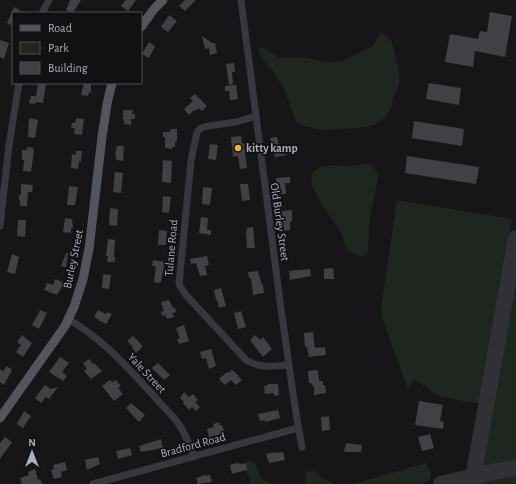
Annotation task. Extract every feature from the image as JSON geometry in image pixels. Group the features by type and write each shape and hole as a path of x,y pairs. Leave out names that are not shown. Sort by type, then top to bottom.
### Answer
{"main road":[{"path":"142,26 154,9 163,0"},
{"name":"Burley Street","path":"0,418 54,342 74,307 85,272 102,137 112,84"}],"street":[{"path":"43,12 49,0"},
{"name":"Old Burley Street","path":"241,0 288,365 302,447"},
{"path":"0,226 10,139 19,84"},
{"name":"Tulane Road","path":"256,116 236,122 208,126 201,128 196,132 191,161 179,284 185,294 246,360 255,366 262,367 288,365"},
{"name":"Yale Street","path":"68,319 84,328 104,344 131,371 180,426 194,456"},
{"name":"Bradford Road","path":"93,484 298,428"}],"green space":[{"path":"381,32 391,40 399,71 399,85 386,117 374,125 360,128 321,130 297,124 284,88 261,57 258,50 264,48 279,58 307,58 324,62 335,62 345,60 373,46"},
{"path":"370,164 377,172 378,178 370,216 368,251 367,254 360,257 347,249 344,244 342,234 316,194 312,178 314,172 326,166"},
{"path":"397,200 512,219 481,404 435,395 425,386 413,379 410,388 407,387 382,317 381,309"},
{"path":"516,269 516,464 488,468 483,466 482,459"},
{"path":"250,461 256,464 261,478 271,484 251,484 245,467 246,463"},
{"path":"426,463 431,473 430,480 419,484 353,484"},
{"path":"308,471 314,471 320,477 331,482 332,484 305,484 305,475"},
{"path":"516,474 516,484 479,484 486,479"}],"building":[{"path":"70,0 81,0 74,12 66,10"},
{"path":"126,0 136,0 128,11 121,6"},
{"path":"185,0 196,0 185,11 179,6"},
{"path":"14,7 20,10 19,12 12,12 12,26 7,23"},
{"path":"490,12 512,16 505,57 475,51 473,67 445,62 450,34 478,39 480,31 487,32"},
{"path":"169,15 177,21 168,32 161,27"},
{"path":"202,36 212,43 215,43 217,53 210,55 209,48 205,49"},
{"path":"0,40 9,43 4,59 0,57"},
{"path":"149,42 155,46 149,58 142,54"},
{"path":"234,63 235,72 232,72 233,84 229,85 226,64"},
{"path":"429,83 461,88 459,105 426,99"},
{"path":"38,84 46,84 43,103 29,103 31,96 36,96"},
{"path":"84,84 91,84 91,93 89,92 88,96 81,95"},
{"path":"236,85 238,99 230,100 229,91 225,91 225,86"},
{"path":"195,94 207,106 202,111 199,108 195,111 194,110 189,115 184,109 193,101 190,98"},
{"path":"123,110 133,110 132,114 135,114 135,119 131,119 131,125 124,124"},
{"path":"29,118 38,120 35,138 28,137"},
{"path":"76,118 84,119 82,135 74,134 75,128 71,128 72,123 75,123"},
{"path":"414,121 464,129 462,146 412,138"},
{"path":"172,129 177,129 177,140 175,142 175,147 172,147 172,149 165,148 165,137 163,137 163,132 170,132"},
{"name":"kitty kamp","path":"241,136 242,144 244,143 247,168 240,169 238,156 233,157 231,137"},
{"path":"277,137 279,146 281,145 282,148 285,147 287,155 275,157 270,138"},
{"path":"210,144 218,145 216,160 208,159"},
{"path":"117,146 124,146 123,161 116,160 115,155"},
{"path":"27,147 33,148 34,151 31,172 23,171 24,160 22,160 22,150 27,150"},
{"path":"76,151 82,151 81,162 79,161 78,169 71,168 72,154 75,155"},
{"path":"407,156 479,167 476,184 405,173"},
{"path":"163,160 172,161 171,183 162,182"},
{"path":"115,172 123,173 121,193 113,192"},
{"path":"290,177 290,183 285,183 286,194 280,194 279,189 277,189 276,178"},
{"path":"21,184 33,185 32,192 28,192 27,206 20,206 19,195 21,195"},
{"path":"240,184 248,184 250,200 242,201"},
{"path":"69,186 78,187 75,205 67,205"},
{"path":"203,187 212,188 210,205 202,204"},
{"path":"163,196 171,197 169,213 162,212"},
{"path":"110,208 118,209 117,226 109,225"},
{"path":"292,210 290,230 283,231 281,211"},
{"path":"201,217 208,218 207,230 211,230 211,235 199,233"},
{"path":"65,218 72,219 73,228 71,228 71,233 63,232"},
{"path":"18,220 26,220 25,237 17,236"},
{"path":"253,227 255,248 247,248 246,231 247,228"},
{"path":"159,230 167,231 166,245 158,245"},
{"path":"108,239 115,240 115,262 107,262 108,256 106,256"},
{"path":"66,253 68,253 66,267 61,266"},
{"path":"12,254 19,257 15,274 7,272"},
{"path":"207,256 209,265 205,266 207,275 200,276 196,263 191,264 190,259"},
{"path":"153,260 165,262 161,282 159,283 154,282 156,266 152,266"},
{"path":"333,268 334,279 324,279 324,269"},
{"path":"310,269 311,276 290,280 289,271"},
{"path":"258,271 264,293 253,295 251,278 249,278 248,272"},
{"path":"103,274 111,275 109,289 102,288"},
{"path":"55,279 64,283 57,295 44,290 47,283 53,285"},
{"path":"221,288 226,306 219,308 214,290"},
{"path":"169,300 176,312 172,313 174,317 167,319 165,315 162,316 161,312 164,311 161,302"},
{"path":"40,310 47,313 39,329 32,325"},
{"path":"98,310 106,314 107,312 112,314 106,324 94,317"},
{"path":"241,311 246,327 238,329 234,313"},
{"path":"184,325 189,341 179,344 177,339 180,339 176,328"},
{"path":"313,332 315,348 325,347 326,355 309,357 307,347 305,347 304,333"},
{"path":"22,335 32,343 23,357 16,352 21,345 17,342"},
{"path":"255,335 260,340 263,337 272,349 263,357 250,340"},
{"path":"133,336 143,346 136,353 127,341"},
{"path":"211,349 216,366 209,369 206,358 202,359 200,352"},
{"path":"60,357 69,363 62,372 67,376 63,381 49,372"},
{"path":"89,359 102,371 91,379 84,371 87,369 83,363"},
{"path":"158,363 170,375 164,380 152,368"},
{"path":"7,366 12,370 4,385 0,382 0,369 3,371"},
{"path":"232,370 242,380 236,385 231,380 225,385 219,379 227,372 228,373"},
{"path":"318,370 319,381 323,381 326,393 314,395 314,388 311,383 309,383 308,371"},
{"path":"110,380 112,382 116,380 121,386 118,388 123,394 114,401 102,386"},
{"path":"268,384 278,384 279,395 274,396 274,393 265,394 264,386"},
{"path":"45,385 51,389 58,387 49,399 46,397 41,403 35,398"},
{"path":"184,392 189,397 193,394 198,400 195,402 200,407 196,411 192,407 189,410 183,403 184,402 180,398"},
{"path":"419,401 443,405 440,421 444,422 443,429 415,425"},
{"path":"131,403 145,415 139,422 126,408"},
{"path":"278,410 280,418 265,422 265,420 260,421 258,414"},
{"path":"24,411 31,416 23,428 17,424"},
{"path":"329,416 330,430 322,431 321,417"},
{"path":"219,422 225,433 209,437 207,429 214,427 213,424"},
{"path":"430,434 434,448 422,451 418,437"},
{"path":"5,437 12,442 0,459 0,443"},
{"path":"161,439 163,448 141,452 139,446"},
{"path":"346,443 362,445 361,452 344,452"},
{"path":"130,448 132,455 118,459 116,451"},
{"path":"283,452 285,460 269,463 266,454"},
{"path":"98,457 100,464 87,470 85,460"},
{"path":"65,462 67,470 61,472 62,477 54,479 51,470 54,469 53,465"},
{"path":"246,463 247,470 232,474 230,465"},
{"path":"35,469 38,480 40,479 42,484 22,484 20,478 29,475 28,472"},
{"path":"210,475 212,482 198,484 196,478"}],"taxiway":[{"path":"472,484 516,238"},
{"path":"441,484 516,468"}],"place":[{"name":"kitty kamp","path":"238,148"}]}
